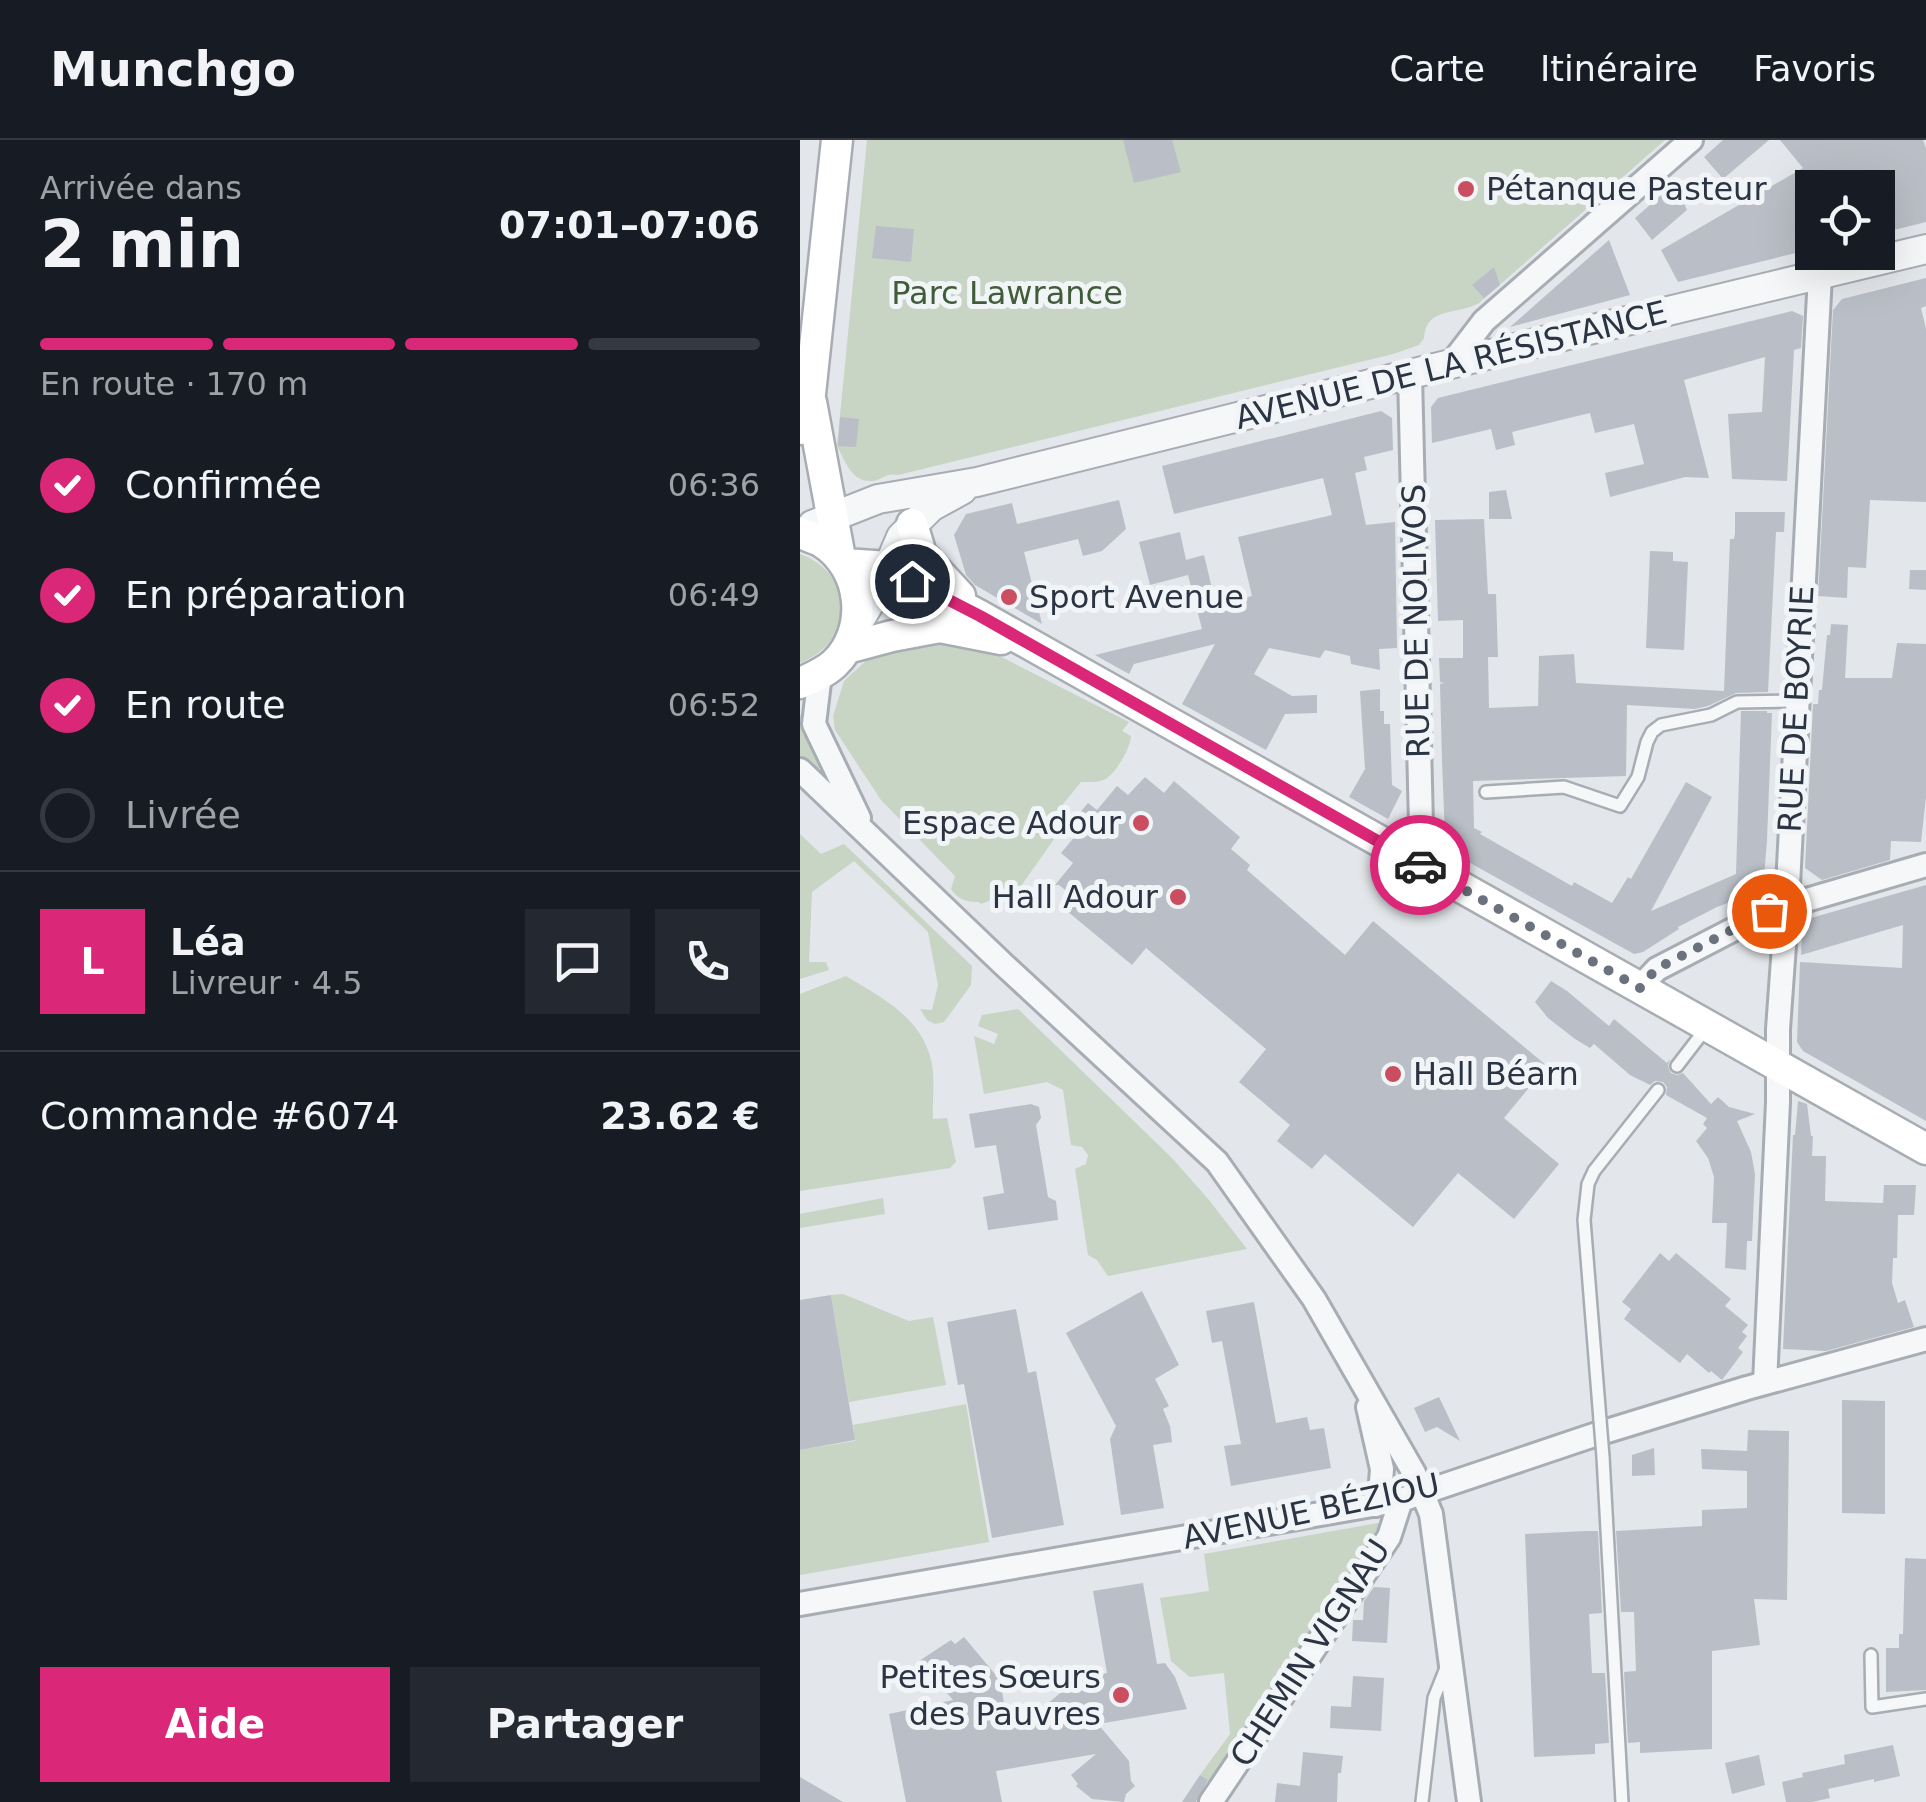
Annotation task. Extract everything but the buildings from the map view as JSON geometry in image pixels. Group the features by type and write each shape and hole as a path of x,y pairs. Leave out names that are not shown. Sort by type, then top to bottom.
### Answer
{"main road":[{"path":"800,429 810,394 836,140"},
{"path":"810,394 832,516 858,604 852,636 836,662 810,679"},
{"path":"832,516 888,568 1926,1148"},
{"path":"912,524 921,554 980,616"},
{"path":"800,532 821,542 843,561 888,568"},
{"path":"852,636 892,636 940,627 1029,644"}],"street":[{"path":"1451,364 1484,320 1691,140"},
{"name":"AVENUE DE LA RÉSISTANCE","path":"800,532 878,499 976,482 1926,250"},
{"name":"RUE DE BOYRIE","path":"1765,1383 1779,1007 1820,276"},
{"name":"RUE DE NOLIVOS","path":"1410,376 1422,866"},
{"name":"AVENUE DE LA RÉSISTANCE","path":"852,636 880,586 900,537 931,508 976,482"},
{"path":"810,679 814,724 865,830"},
{"path":"800,770 1216,1162 1314,1299 1424,1492 1432,1514 1469,1802"},
{"path":"1640,988 1656,969 1745,922 1787,904 1926,864"},
{"name":"AVENUE BÉZIOU","path":"800,1604 1400,1500 1607,1431 1926,1339"},
{"path":"1362,1384 1382,1469 1376,1505"},
{"name":"CHEMIN VIGNAU","path":"1212,1802 1389,1537 1400,1500"}],"lane":[{"path":"1486,792 1564,787 1620,806 1638,777 1646,742 1660,724 1710,716 1736,702 1796,701"},
{"path":"1676,1066 1707,1026"},
{"path":"1622,1802 1603,1457 1584,1220 1588,1184 1594,1171 1658,1090"},
{"path":"1871,1655 1872,1707 1926,1699"},
{"path":"1422,1802 1434,1698 1450,1659"}],"green space":[{"name":"Parc Lawrance","path":"867,140 1665,140 1479,303 1431,321 1419,345 865,481 846,464 837,446"},
{"path":"800,554 831,577 842,608 831,640 800,663"},
{"path":"909,592 951,611 892,624"},
{"path":"927,643 976,644 1129,722 1122,731 1131,736 1126,753 1106,779 1081,782 1059,809 1065,815 1064,825 1016,893 1010,896 999,883 991,900 981,904 963,900 954,893 951,889 955,876 881,800 835,730 833,716 844,681 869,658"},
{"path":"800,715 821,767 816,771 800,756"},
{"path":"800,834 821,854 844,844 972,966 971,985 944,1022 935,1024 927,1020 920,1009 932,1010 938,985 928,932 854,861 812,892 809,962 826,962 829,970 800,979"},
{"path":"846,976 896,1008 924,1042 933,1071 933,1119 947,1118 956,1162 950,1168 800,1191 800,994"},
{"path":"1018,1009 1171,1157 1247,1249 1108,1276 1097,1260 1088,1255 1075,1169 1086,1164 1088,1155 1082,1147 1071,1145 1063,1090 1047,1082 984,1094 974,1036 994,1044 998,1034 978,1026 982,1015"},
{"path":"883,1198 885,1214 800,1228 800,1214"},
{"path":"843,1294 909,1321 933,1317 946,1385 849,1402 831,1295"},
{"path":"966,1404 989,1542 800,1575 800,1450 855,1441 853,1425"},
{"path":"1378,1523 1381,1530 1215,1785 1200,1775 1230,1734 1224,1673 1190,1677 1171,1661 1160,1598 1209,1591 1204,1554"}],"way so far":[{"path":"1420,865 1640,988 1656,969 1769,911"}],"place":[{"name":"Pétanque Pasteur","path":"1466,189"},
{"name":"Sport Avenue","path":"1009,597"},
{"name":"Espace Adour","path":"1141,823"},
{"name":"Hall Adour","path":"1178,897"},
{"name":"Hall Béarn","path":"1393,1074"},
{"name":"Petites Sœurs des Pauvres","path":"1121,1695"}],"route":[{"path":"912,581 1420,865"}]}
